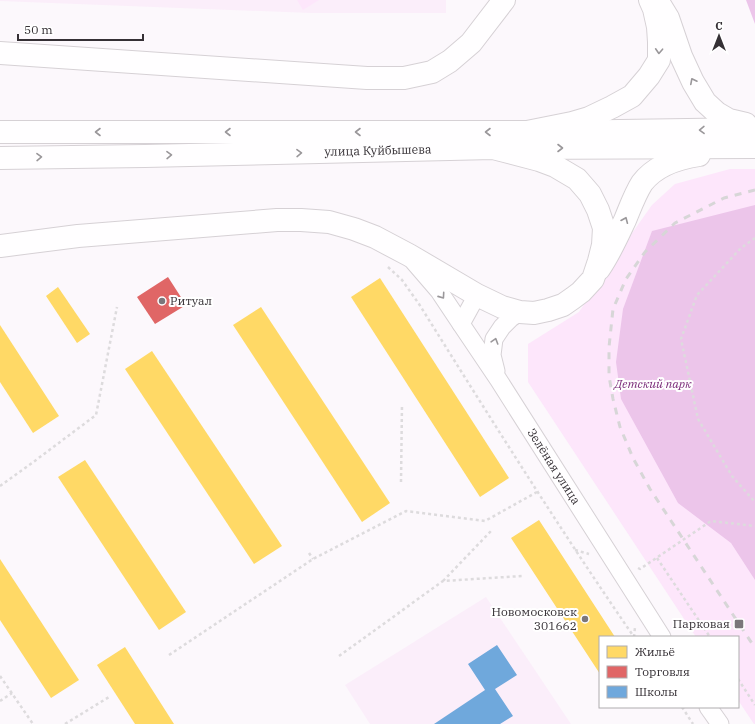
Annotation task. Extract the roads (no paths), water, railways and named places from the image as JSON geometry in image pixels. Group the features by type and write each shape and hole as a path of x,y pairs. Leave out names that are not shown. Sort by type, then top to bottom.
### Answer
{"main road":[{"path":"0,53 367,78 404,78 432,72 450,61 472,43 504,0"},
{"path":"527,132 589,118 632,96 649,76 658,60 658,27 654,9 650,0"},
{"path":"657,0 668,18 681,56 693,82 705,102 717,113 729,120 755,128"},
{"name":"улица Куйбышева","path":"0,132 527,132 755,128"},
{"path":"493,148 539,160 555,166 577,179 590,194 598,210 604,228 603,245 593,279"},
{"name":"улица Куйбышева","path":"0,158 493,148 746,148"},
{"path":"0,246 78,236 277,220 329,222 375,237 477,295 502,307 520,312 534,313 563,305 581,292 593,279 612,250 633,200 643,183 657,170 676,161 695,155 746,148"}],"street":[{"name":"Зелёная улица","path":"409,255 439,291 462,324 661,636"},
{"path":"462,324 477,295"},
{"path":"498,379 492,355 494,339 502,327 520,312"},
{"path":"709,708 720,724"}],"railway":[{"path":"755,190 724,198 675,223 645,252 626,279 613,309 609,347 609,376 613,399 620,427 633,458 650,489 755,648"}],"place":[{"name":"Ритуал","path":"162,301"},
{"name":"Новомосковск 301662","path":"585,619"},
{"name":"Парковая","path":"739,624"}],"park label":[{"name":"Детский парк","path":"653,384"}]}
